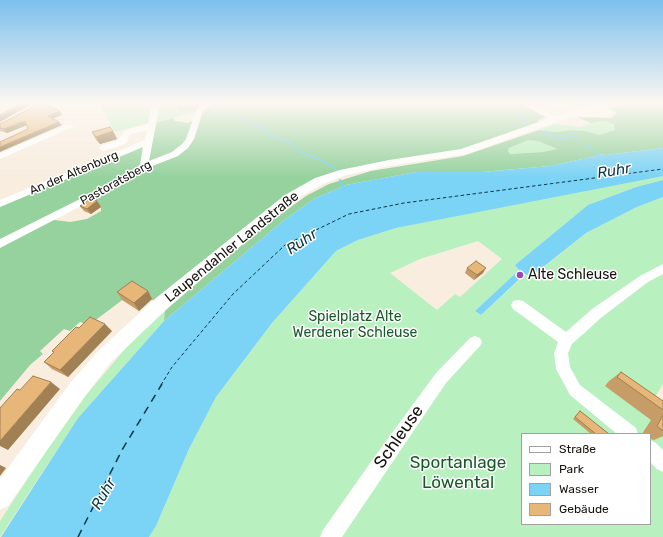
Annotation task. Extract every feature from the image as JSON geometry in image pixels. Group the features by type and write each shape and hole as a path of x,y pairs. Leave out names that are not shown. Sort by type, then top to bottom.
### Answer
{"main road":[{"name":"Laupendahler Landstraße","path":"0,498 78,389 105,356 162,302 290,198 319,181 344,172 378,165 463,152 535,128"}],"street":[{"path":"0,156 69,128"},
{"path":"103,148 120,144 124,140 124,135 143,128"},
{"path":"144,166 150,128"},
{"name":"Pastoratsberg","path":"0,244 96,194 144,166 175,154 185,146 195,128"},
{"name":"An der Altenburg","path":"0,204 147,142"},
{"path":"629,433 575,390 563,369 561,353 566,340 597,313 644,279 663,268"},
{"path":"518,305 566,340"},
{"name":"Schleuse","path":"330,537 441,378 475,342"},
{"path":"651,450 663,463"}],"green space":[{"path":"113,128 129,128 115,132"},
{"path":"154,128 525,128 474,147 326,176 154,301 137,289 89,325 80,322 70,331 64,329 40,351 43,354 30,365 0,401 0,205 151,141","holes":["87,198 101,207 101,211 87,219 70,222 47,219"]},
{"path":"544,128 615,128 615,130 599,135 586,131 570,130 556,132 539,130"},
{"path":"615,128 663,128 663,148 606,155 598,154 596,156 550,166 482,172 416,172 346,185 314,199 283,221 164,321 165,309 266,225 306,196 329,184 371,171 463,156 539,130 556,132 570,130 586,131 599,135 615,130","holes":["528,140 538,141 557,149 543,152 510,154 508,151 509,148"]},
{"path":"528,139 538,141 557,149 543,152 510,154 508,151 509,148"},
{"path":"661,175 663,176 663,180 636,187 588,205 515,265 519,270 475,311 481,315 526,274 533,276 586,233 637,207 663,197 663,384 653,400 663,408 663,537 149,537 156,526 189,449 216,397 272,323 336,251 358,240 396,228","holes":["478,241 502,259 460,297 455,294 437,310 390,273 420,259"]},
{"path":"165,309 164,321 78,418 0,537 0,521 48,448 87,394 126,348"}],"water":[{"name":"Ruhr","path":"663,148 663,176 396,228 358,240 336,251 272,323 216,397 189,449 156,526 149,537 1,537 78,418 164,321 283,221 314,199 346,185 416,172 482,172 550,166 596,156 598,154 606,155"},
{"path":"663,180 663,197 637,207 586,233 532,276 525,274 481,315 475,311 519,270 515,265 588,205 636,187"}],"building":[{"path":"45,128 0,147 0,142 28,129"},
{"path":"106,128 111,128 113,131 96,137 92,132"},
{"path":"90,199 97,201 87,209 80,206"},
{"path":"476,261 486,268 477,275 467,268"},
{"path":"132,281 148,291 134,303 117,292"},
{"path":"90,317 105,324 60,370 44,362 54,352 52,351 76,327 79,328"},
{"path":"621,372 663,401 663,410 617,377"},
{"path":"33,376 51,382 0,441 0,408 17,389 20,390"},
{"path":"580,411 608,433 595,433 575,417"},
{"path":"663,415 663,431 657,426"}],"waterway":[{"path":"262,128 269,134 289,142 301,152 325,162 337,170"},
{"path":"540,131 561,139 569,136 575,137 578,140"},
{"path":"585,144 600,156"},
{"path":"340,180 343,189"}],"ferry route":[{"path":"161,385 172,367 233,294 285,245 349,214 404,203 663,169"},
{"path":"78,537 122,450 162,384"}],"place":[{"name":"Alte Schleuse","path":"520,275"}],"park label":[{"name":"Spielplatz Alte Werdener Schleuse","path":"355,326"},
{"name":"Sportanlage Löwental","path":"458,473"}]}
